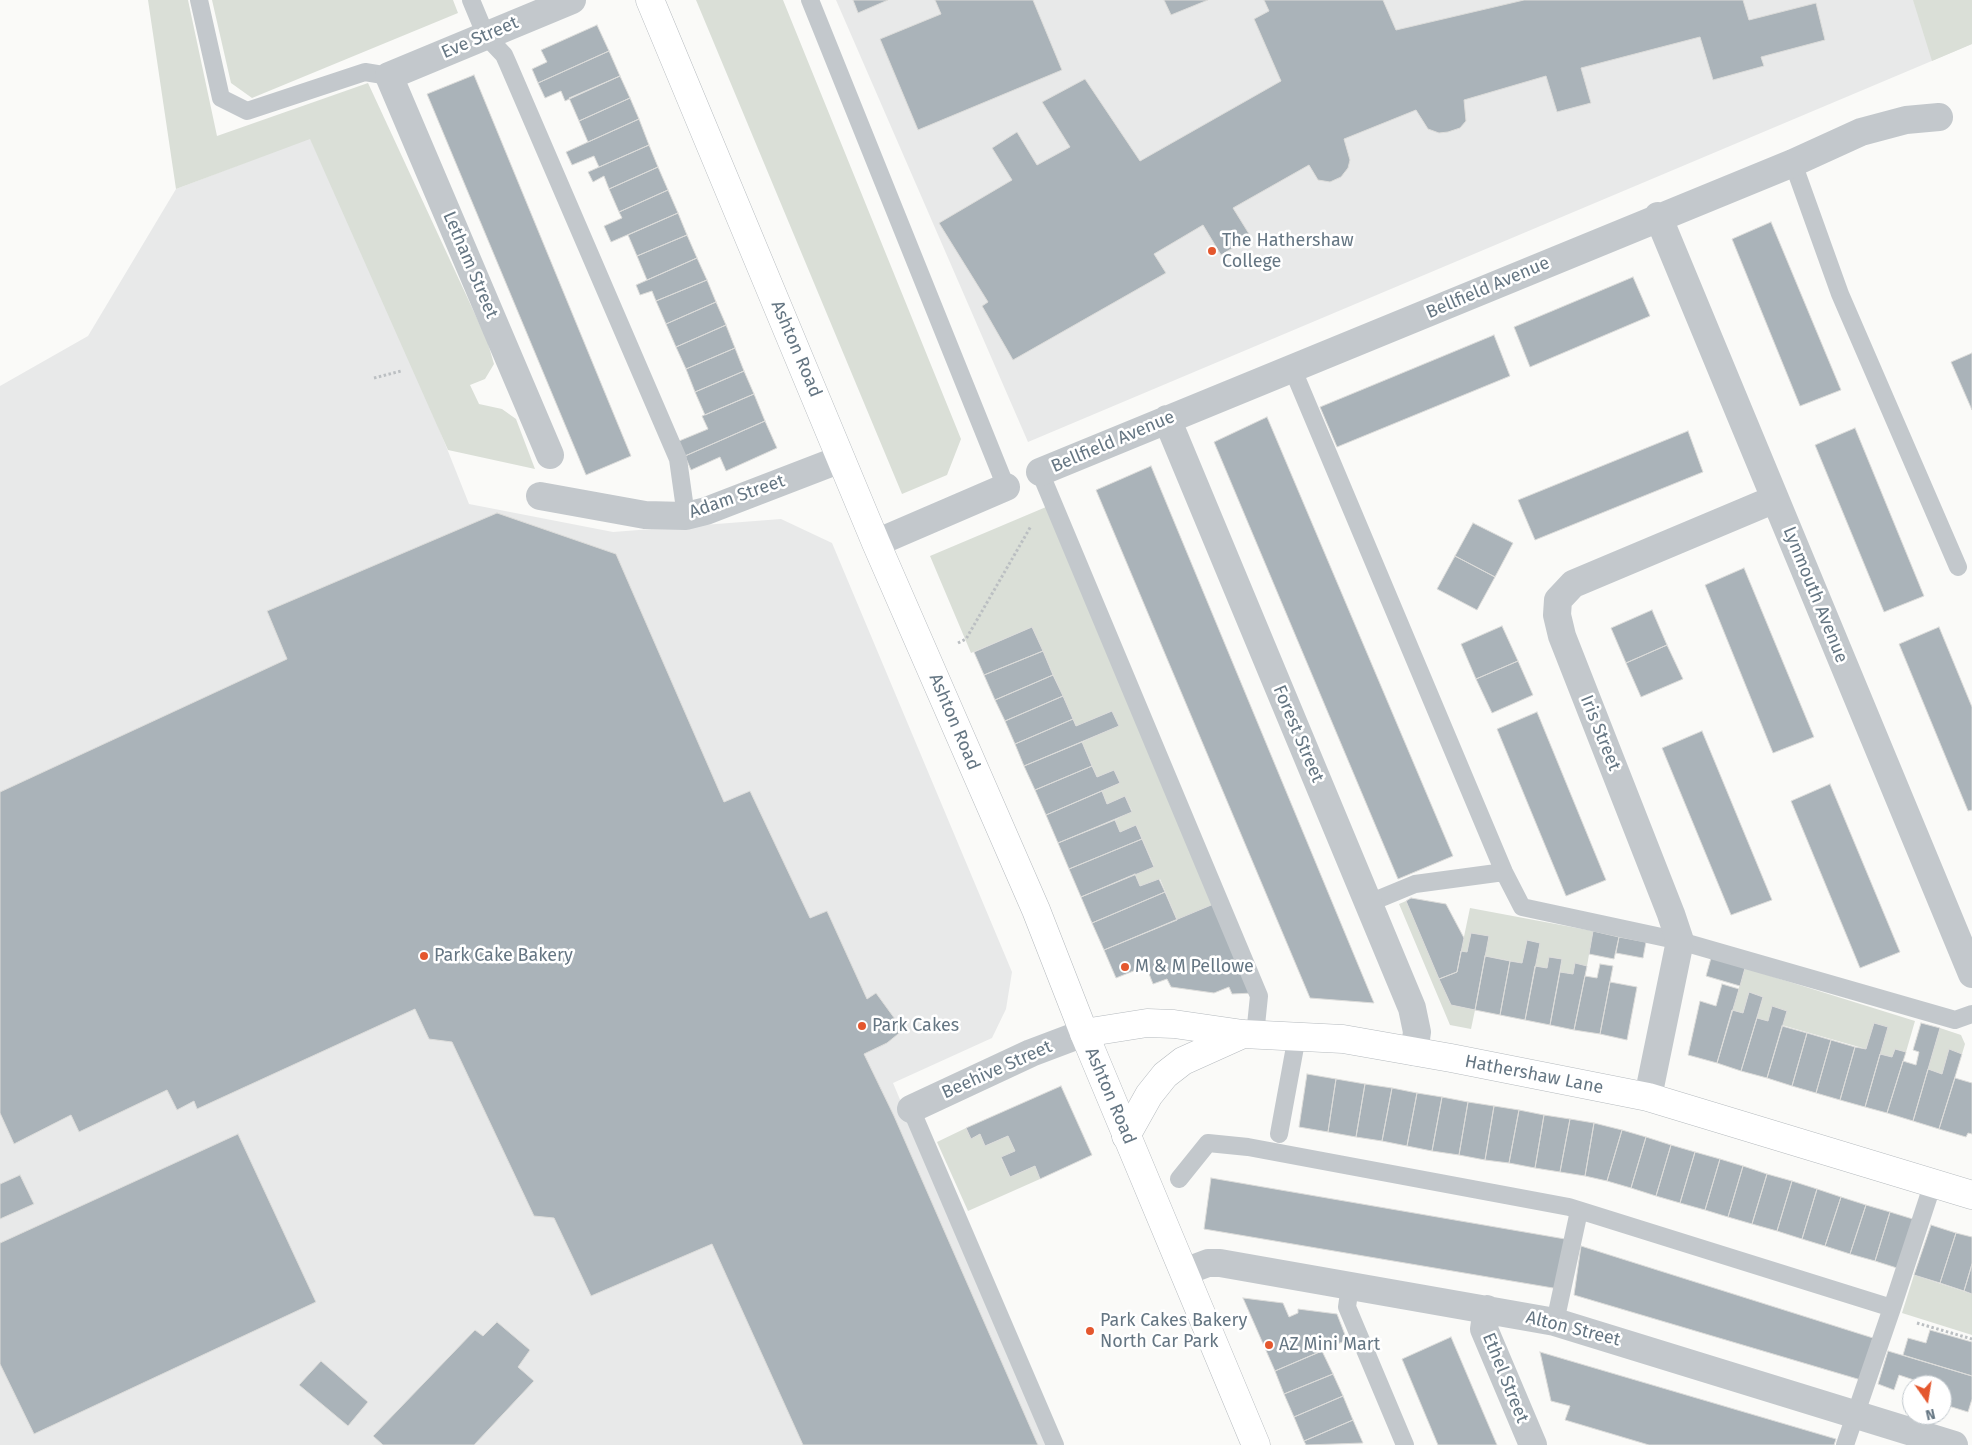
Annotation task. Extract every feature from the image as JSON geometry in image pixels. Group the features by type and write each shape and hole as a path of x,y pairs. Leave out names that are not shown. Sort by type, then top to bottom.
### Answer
{"main road":[{"name":"Ashton Road","path":"650,0 876,542 1036,910 1126,1136 1256,1445"},
{"name":"Hathershaw Lane","path":"1084,1033 1147,1023 1249,1034 1343,1039 1648,1097 1972,1195"},
{"path":"1126,1136 1149,1095 1165,1075 1183,1061 1249,1034"}],"street":[{"name":"Eve Street","path":"389,76 572,0"},
{"name":"Letham Street","path":"389,76 550,455"},
{"name":"Bellfield Avenue","path":"1040,472 1167,419 1293,370 1861,132 1906,120 1939,118"},
{"name":"Lynmouth Avenue","path":"1658,216 1972,974"},
{"name":"Forest Street","path":"1167,419 1412,1008 1417,1032 1414,1052"},
{"name":"Adam Street","path":"540,496 646,515 686,516 706,511 842,459"},
{"path":"876,542 1006,488"},
{"name":"Iris Street","path":"1680,941 1562,636 1557,615 1558,600 1573,584 1775,499"},
{"path":"1648,1097 1680,941"},
{"name":"Beehive Street","path":"911,1109 1016,1059 1084,1033"},
{"name":"Alton Street","path":"1184,1272 1208,1263 1220,1263 1555,1322 1954,1445"},
{"name":"Ethel Street","path":"1487,1309 1484,1329 1532,1445"}],"lane":[{"path":"199,0 221,98 247,111 365,72 389,76"},
{"path":"471,0 486,36 504,55 678,459 686,516"},
{"path":"810,0 1006,488"},
{"path":"1793,162 1840,294 1958,567"},
{"path":"1293,370 1504,872 1522,907 1680,941 1954,1020 1972,1014"},
{"path":"1040,472 1259,996 1249,1034"},
{"path":"1369,903 1415,884 1504,872"},
{"path":"1278,1134 1297,1036"},
{"path":"911,1109 1055,1445"},
{"path":"1179,1179 1208,1143 1267,1151 1569,1206 1579,1211 1891,1312"},
{"path":"1845,1445 1933,1183"},
{"path":"1555,1322 1579,1211"},
{"path":"1350,1286 1347,1307 1405,1445"}],"path":[{"path":"374,378 401,371"},
{"path":"955,644 966,639 1034,521"},
{"path":"1891,1312 1972,1339"}],"shaded area":[{"path":"148,0 188,0 217,136 368,83 487,340 494,364 485,379 470,385 479,404 502,409 516,419 535,469 448,450 310,139 176,189"},
{"path":"212,0 453,0 458,13 252,98 231,83"},
{"path":"696,0 783,0 961,439 947,475 902,494"},
{"name":"The Hathershaw College","path":"836,0 1972,0 1972,44 1028,442"},
{"path":"1913,0 1972,0 1972,44 1932,61"},
{"path":"310,138 411,358 469,504 613,532 781,519 832,543 1012,972 1006,1009 992,1038 893,1083 1046,1445 0,1445 0,386 88,336 176,189"},
{"path":"1046,507 1216,903 1177,920 1160,879 1140,886 1135,874 1154,866 1136,825 1120,832 1115,820 1132,811 1125,796 1107,804 1102,791 1120,783 1114,770 1097,777 1082,742 1118,726 1112,711 1076,726 1032,627 971,653 930,556"},
{"path":"1406,901 1451,1005 1475,1010 1471,1029 1450,1025 1399,904"},
{"path":"1470,908 1593,931 1587,966 1575,964 1573,974 1560,972 1562,959 1550,957 1547,968 1535,966 1540,943 1527,940 1522,963 1485,956 1489,936 1471,933 1467,952 1461,951"},
{"path":"1745,968 1915,1021 1906,1052 1895,1049 1892,1057 1880,1054 1887,1027 1874,1023 1866,1049 1757,1018 1763,997 1749,992 1743,1013 1732,1010"},
{"path":"1940,1028 1961,1035 1965,1044 1962,1054 1949,1050 1942,1074 1928,1069"},
{"path":"966,1128 971,1138 980,1134 985,1146 1008,1136 1015,1151 1001,1158 1010,1177 1035,1166 1040,1179 968,1211 937,1142"},
{"path":"1914,1275 1972,1294 1972,1335 1902,1313"}],"building":[{"path":"853,0 888,0 858,13"},
{"path":"935,0 1033,0 1062,70 918,130 880,39 941,14"},
{"path":"1164,0 1208,0 1171,15"},
{"path":"1264,0 1383,0 1396,30 1524,0 1743,0 1749,20 1816,3 1825,40 1761,57 1764,66 1713,80 1700,37 1581,68 1591,103 1557,112 1546,76 1464,100 1466,121 1460,128 1448,132 1439,133 1428,129 1416,110 1344,139 1350,160 1348,168 1341,177 1330,182 1318,180 1309,165 1233,208 1251,237 1221,255 1203,225 1154,254 1166,273 1013,360 982,306 988,302 939,223 1012,180 992,148 1017,132 1037,165 1070,147 1042,102 1085,79 1140,161 1281,81 1254,19 1269,11"},
{"path":"597,25 609,51 538,83 532,69 547,62 541,50"},
{"path":"609,51 620,76 565,101 561,91 545,98 538,83"},
{"path":"474,75 631,456 586,475 427,94"},
{"path":"620,76 630,98 579,121 569,98"},
{"path":"630,98 639,119 588,142 579,121"},
{"path":"639,119 649,145 599,167 594,156 572,165 566,152"},
{"path":"649,145 658,167 609,189 604,176 593,182 588,172"},
{"path":"658,167 668,190 619,212 609,189"},
{"path":"668,190 678,213 611,242 604,226 622,218 619,212"},
{"path":"678,213 687,235 637,256 628,235"},
{"path":"1771,222 1841,390 1800,406 1732,239"},
{"path":"687,235 697,258 647,280 637,256"},
{"path":"697,258 707,280 656,301 652,291 640,295 636,285"},
{"path":"1633,277 1650,316 1530,367 1514,327"},
{"path":"707,280 716,302 666,324 656,301"},
{"path":"716,302 726,325 676,347 666,324"},
{"path":"726,325 735,348 686,369 676,347"},
{"path":"1494,335 1510,376 1337,447 1320,407"},
{"path":"735,348 744,371 695,392 686,369"},
{"path":"1972,353 1972,410 1951,362"},
{"path":"744,371 754,394 705,415 695,392"},
{"path":"754,394 765,421 685,456 679,441 708,429 702,416"},
{"path":"1267,417 1453,856 1398,879 1214,442"},
{"path":"765,421 777,448 726,471 720,457 691,470 685,456"},
{"path":"1855,428 1924,596 1884,612 1815,445"},
{"path":"1688,431 1703,472 1535,540 1518,500"},
{"path":"1151,466 1374,1003 1310,998 1096,490"},
{"name":"Park Cake Bakery","path":"497,513 616,554 724,802 750,791 810,918 827,911 867,999 876,993 903,1030 887,1043 864,1054 894,1116 1038,1445 803,1445 712,1244 591,1296 554,1218 534,1216 452,1042 429,1039 415,1009 197,1109 194,1101 177,1110 167,1090 79,1132 71,1115 14,1144 0,1113 0,792 287,659 267,611"},
{"path":"1473,523 1513,543 1495,577 1455,556"},
{"path":"1455,556 1495,577 1477,610 1437,589"},
{"path":"1744,568 1814,737 1773,753 1705,585"},
{"path":"1652,610 1667,645 1626,663 1611,628"},
{"path":"1502,626 1518,661 1476,679 1461,644"},
{"path":"1032,627 1043,651 984,675 974,652"},
{"path":"1939,627 1972,707 1972,810 1968,811 1899,644"},
{"path":"1667,645 1683,679 1641,697 1626,663"},
{"path":"1043,651 1053,675 995,700 984,675"},
{"path":"1518,661 1533,695 1492,713 1476,679"},
{"path":"1053,675 1063,696 1005,721 995,700"},
{"path":"1063,696 1073,719 1015,744 1005,721"},
{"path":"1112,711 1119,726 1024,766 1015,744 1073,719 1076,726"},
{"path":"1537,712 1606,880 1566,896 1497,729"},
{"path":"1702,731 1772,900 1731,915 1662,748"},
{"path":"1082,742 1092,766 1035,790 1024,766"},
{"path":"1092,766 1097,777 1114,770 1120,783 1046,815 1035,790"},
{"path":"1830,784 1900,952 1860,968 1791,801"},
{"path":"1102,791 1107,804 1125,796 1132,812 1058,843 1046,815"},
{"path":"1115,820 1120,832 1136,825 1142,839 1069,869 1058,843"},
{"path":"1142,839 1154,867 1081,897 1069,869"},
{"path":"1135,874 1140,886 1159,879 1165,892 1092,923 1081,897"},
{"path":"1165,892 1177,920 1104,950 1092,923"},
{"path":"1411,898 1446,904 1464,938 1457,972 1439,979 1406,901"},
{"path":"1216,903 1253,993 1232,994 1229,987 1214,993 1171,987 1167,979 1153,984 1146,966 1116,978 1104,950"},
{"path":"1593,931 1619,937 1614,959 1589,954"},
{"path":"1471,933 1489,936 1475,1010 1451,1005 1439,979 1457,972 1461,951 1467,952"},
{"path":"1619,937 1646,942 1643,958 1616,953"},
{"path":"1527,940 1540,943 1525,1020 1500,1015 1510,961 1522,963"},
{"path":"1485,956 1510,961 1500,1015 1475,1010"},
{"path":"1549,957 1562,959 1550,1025 1525,1020 1535,966 1547,968"},
{"path":"1711,958 1745,968 1740,986 1706,976"},
{"path":"1575,963 1587,966 1574,1030 1550,1025 1560,972 1573,974"},
{"path":"1600,964 1613,966 1600,1034 1574,1030 1585,976 1597,978"},
{"path":"1610,982 1637,987 1627,1040 1600,1034"},
{"path":"1722,984 1739,989 1717,1063 1688,1055 1700,1001 1716,1006"},
{"path":"1749,992 1763,997 1741,1071 1717,1063 1732,1010 1743,1013"},
{"path":"1772,1006 1787,1011 1767,1078 1741,1071 1757,1018 1768,1021"},
{"path":"1874,1023 1888,1027 1865,1107 1840,1100 1855,1047 1866,1049"},
{"path":"1921,1023 1940,1028 1913,1121 1887,1113 1903,1061 1916,1065 1919,1052 1913,1050"},
{"path":"1782,1026 1807,1033 1792,1086 1767,1078"},
{"path":"1807,1033 1831,1040 1816,1093 1792,1086"},
{"path":"1831,1040 1855,1047 1840,1100 1816,1093"},
{"path":"1895,1049 1906,1052 1887,1113 1865,1107 1880,1054 1892,1057"},
{"path":"1949,1049 1962,1054 1939,1129 1913,1121 1928,1069 1942,1074"},
{"path":"1307,1074 1336,1079 1328,1132 1299,1127"},
{"path":"1955,1078 1972,1083 1972,1134 1968,1133 1966,1137 1939,1129"},
{"path":"1336,1079 1365,1084 1356,1137 1328,1132"},
{"path":"1365,1084 1392,1088 1382,1141 1356,1137"},
{"path":"1061,1086 1092,1155 1040,1179 1035,1166 1010,1177 1001,1157 1015,1151 1008,1136 985,1146 980,1134 971,1139 966,1128"},
{"path":"1392,1088 1417,1093 1407,1146 1382,1141"},
{"path":"1417,1093 1442,1097 1432,1151 1407,1146"},
{"path":"1442,1097 1468,1102 1459,1155 1432,1151"},
{"path":"1468,1102 1494,1106 1485,1160 1459,1155"},
{"path":"1494,1106 1519,1110 1509,1163 1485,1160"},
{"path":"1519,1110 1544,1115 1535,1168 1509,1163"},
{"path":"1544,1115 1570,1119 1560,1172 1535,1168"},
{"path":"1570,1119 1594,1123 1585,1176 1560,1172"},
{"path":"1594,1123 1622,1130 1607,1181 1585,1176"},
{"path":"1622,1130 1646,1137 1631,1188 1607,1181"},
{"path":"238,1134 316,1302 34,1434 0,1364 0,1243"},
{"path":"1646,1137 1671,1145 1656,1196 1631,1188"},
{"path":"1671,1145 1695,1152 1680,1203 1656,1196"},
{"path":"1695,1152 1720,1159 1705,1210 1680,1203"},
{"path":"1720,1159 1743,1166 1728,1217 1705,1210"},
{"path":"1743,1166 1767,1174 1752,1224 1728,1217"},
{"path":"1767,1174 1792,1181 1777,1231 1752,1224"},
{"path":"20,1175 34,1204 0,1219 0,1184"},
{"path":"1211,1178 1565,1239 1559,1289 1204,1229"},
{"path":"1792,1181 1817,1189 1802,1239 1777,1231"},
{"path":"1817,1189 1841,1197 1825,1246 1802,1239"},
{"path":"1841,1197 1866,1205 1850,1254 1825,1246"},
{"path":"1866,1205 1890,1212 1875,1261 1850,1254"},
{"path":"1890,1212 1916,1220 1900,1269 1875,1261"},
{"path":"1931,1225 1956,1233 1940,1283 1914,1275"},
{"path":"1956,1233 1972,1237 1972,1264 1964,1291 1940,1283"},
{"path":"1581,1246 1873,1338 1861,1380 1574,1295"},
{"path":"1972,1264 1972,1294 1964,1291"},
{"path":"1243,1298 1283,1303 1289,1317 1298,1313 1298,1309 1337,1314 1347,1340 1275,1371"},
{"path":"497,1322 530,1350 518,1367 534,1381 474,1445 383,1445 373,1436 475,1330 483,1336"},
{"path":"1930,1330 1972,1342 1972,1376 1903,1355 1908,1338 1926,1343"},
{"path":"1451,1337 1497,1445 1438,1445 1402,1359"},
{"path":"1322,1351 1333,1374 1284,1394 1275,1371"},
{"path":"1888,1351 1972,1376 1972,1399 1968,1412 1952,1407 1952,1375 1899,1375 1894,1390 1878,1384"},
{"path":"1540,1352 1836,1439 1834,1445 1649,1445 1565,1420 1570,1406 1551,1401"},
{"path":"321,1361 368,1402 348,1426 299,1385"},
{"path":"1333,1374 1343,1396 1294,1417 1284,1394"},
{"path":"1343,1396 1353,1420 1304,1441 1294,1417"},
{"path":"1353,1420 1363,1443 1306,1445 1304,1441"}],"place":[{"name":"The Hathershaw College","path":"1212,251"},
{"name":"Park Cake Bakery","path":"424,956"},
{"name":"M & M Pellowe","path":"1125,967"},
{"name":"Park Cakes","path":"862,1026"},
{"name":"Park Cakes Bakery North Car Park","path":"1090,1331"},
{"name":"AZ Mini Mart","path":"1269,1345"}]}
